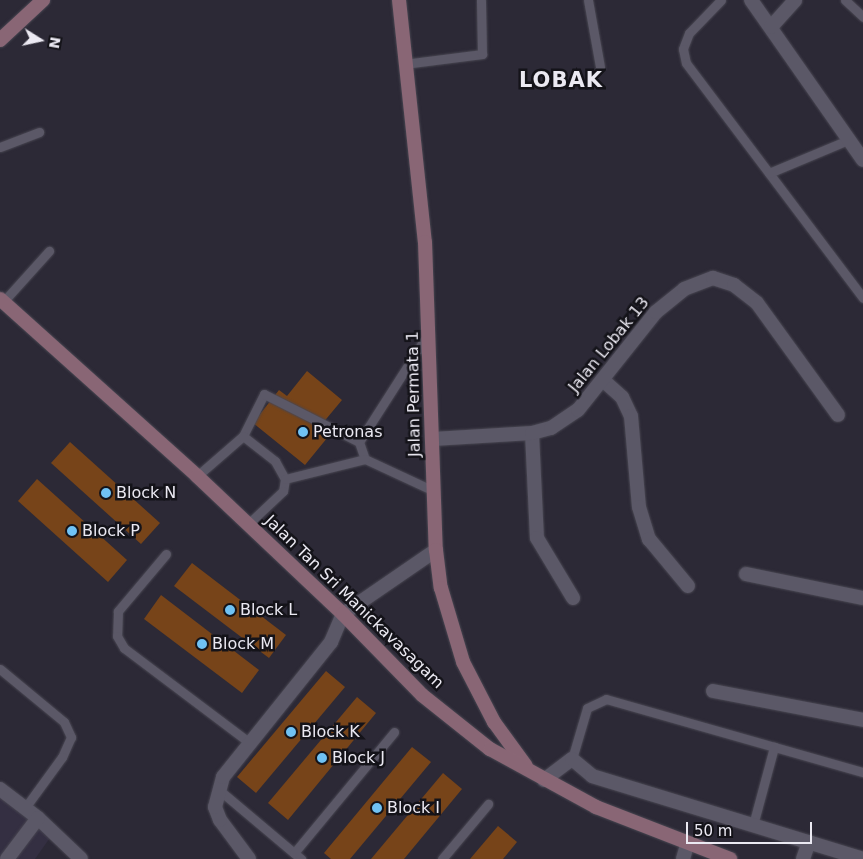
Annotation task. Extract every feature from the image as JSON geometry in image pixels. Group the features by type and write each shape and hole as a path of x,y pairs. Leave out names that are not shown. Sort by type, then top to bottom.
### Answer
{"main road":[{"path":"0,40 43,0"},
{"name":"Jalan Permata 1","path":"399,0 431,330 436,550 451,629 463,662 494,722 526,767"},
{"name":"Jalan Tan Sri Manickavasagam","path":"2,300 198,476 343,614 422,694 490,750 526,767 544,780 596,807 687,845 730,859"}],"street":[{"path":"751,0 863,160"},
{"path":"771,27 795,0"},
{"name":"Jalan Lobak 13","path":"433,439 532,433 551,428 578,410 604,381 656,312 684,289 713,278 734,285 757,303 838,414"},
{"path":"604,381 622,398 631,416 639,506 649,539 688,586"},
{"path":"532,433 537,538 573,598"},
{"path":"249,859 220,820 215,807 218,789 223,777 331,642 343,614 436,550"},
{"path":"746,574 863,598"},
{"path":"713,691 863,720"},
{"path":"544,780 572,759 592,776 863,859"},
{"path":"0,789 38,818 81,859"},
{"path":"7,859 38,818"},
{"path":"804,859 809,842"},
{"path":"683,859 687,845"}],"lane":[{"path":"404,64 482,54 481,0"},
{"path":"588,0 600,67"},
{"path":"722,0 689,33 683,49 686,63 863,298"},
{"path":"845,0 863,17"},
{"path":"0,147 39,132"},
{"path":"769,173 848,140"},
{"path":"2,300 49,251"},
{"path":"359,442 431,330"},
{"path":"198,476 243,436 264,394 359,442 365,458"},
{"path":"243,436 275,461 286,479 283,491 248,524"},
{"path":"286,479 365,458 434,492"},
{"path":"166,554 118,611 117,636 124,648 250,743"},
{"path":"0,669 64,722 71,737 62,757 26,808"},
{"path":"572,759 587,708 606,698 863,772"},
{"path":"218,789 298,856 394,732"},
{"path":"753,825 774,747"},
{"path":"442,859 488,804"}],"shaded area":[{"path":"0,790 54,832 35,859 0,859"}],"building":[{"path":"307,371 342,400 322,424 332,432 305,465 253,423 279,390 287,396"},
{"name":"Block N","path":"70,442 160,523 141,544 51,463"},
{"name":"Block P","path":"37,479 127,560 108,582 18,501"},
{"name":"Block L","path":"192,563 286,635 269,658 174,586"},
{"name":"Block M","path":"161,595 259,670 242,693 144,619"},
{"name":"Block K","path":"326,671 345,687 256,793 237,777"},
{"name":"Block J","path":"357,697 376,713 288,820 268,803"},
{"name":"Block I","path":"412,747 431,762 350,859 331,859 324,853"},
{"path":"443,773 462,789 404,859 371,859"},
{"path":"498,826 517,842 503,859 470,859"}],"place":[{"name":"Petronas","path":"303,432"},
{"name":"Block N","path":"106,493"},
{"name":"Block P","path":"72,531"},
{"name":"Block L","path":"230,610"},
{"name":"Block M","path":"202,644"},
{"name":"Block K","path":"291,732"},
{"name":"Block J","path":"322,758"},
{"name":"Block I","path":"377,808"}],"district":[{"name":"LOBAK","path":"561,80"}]}
